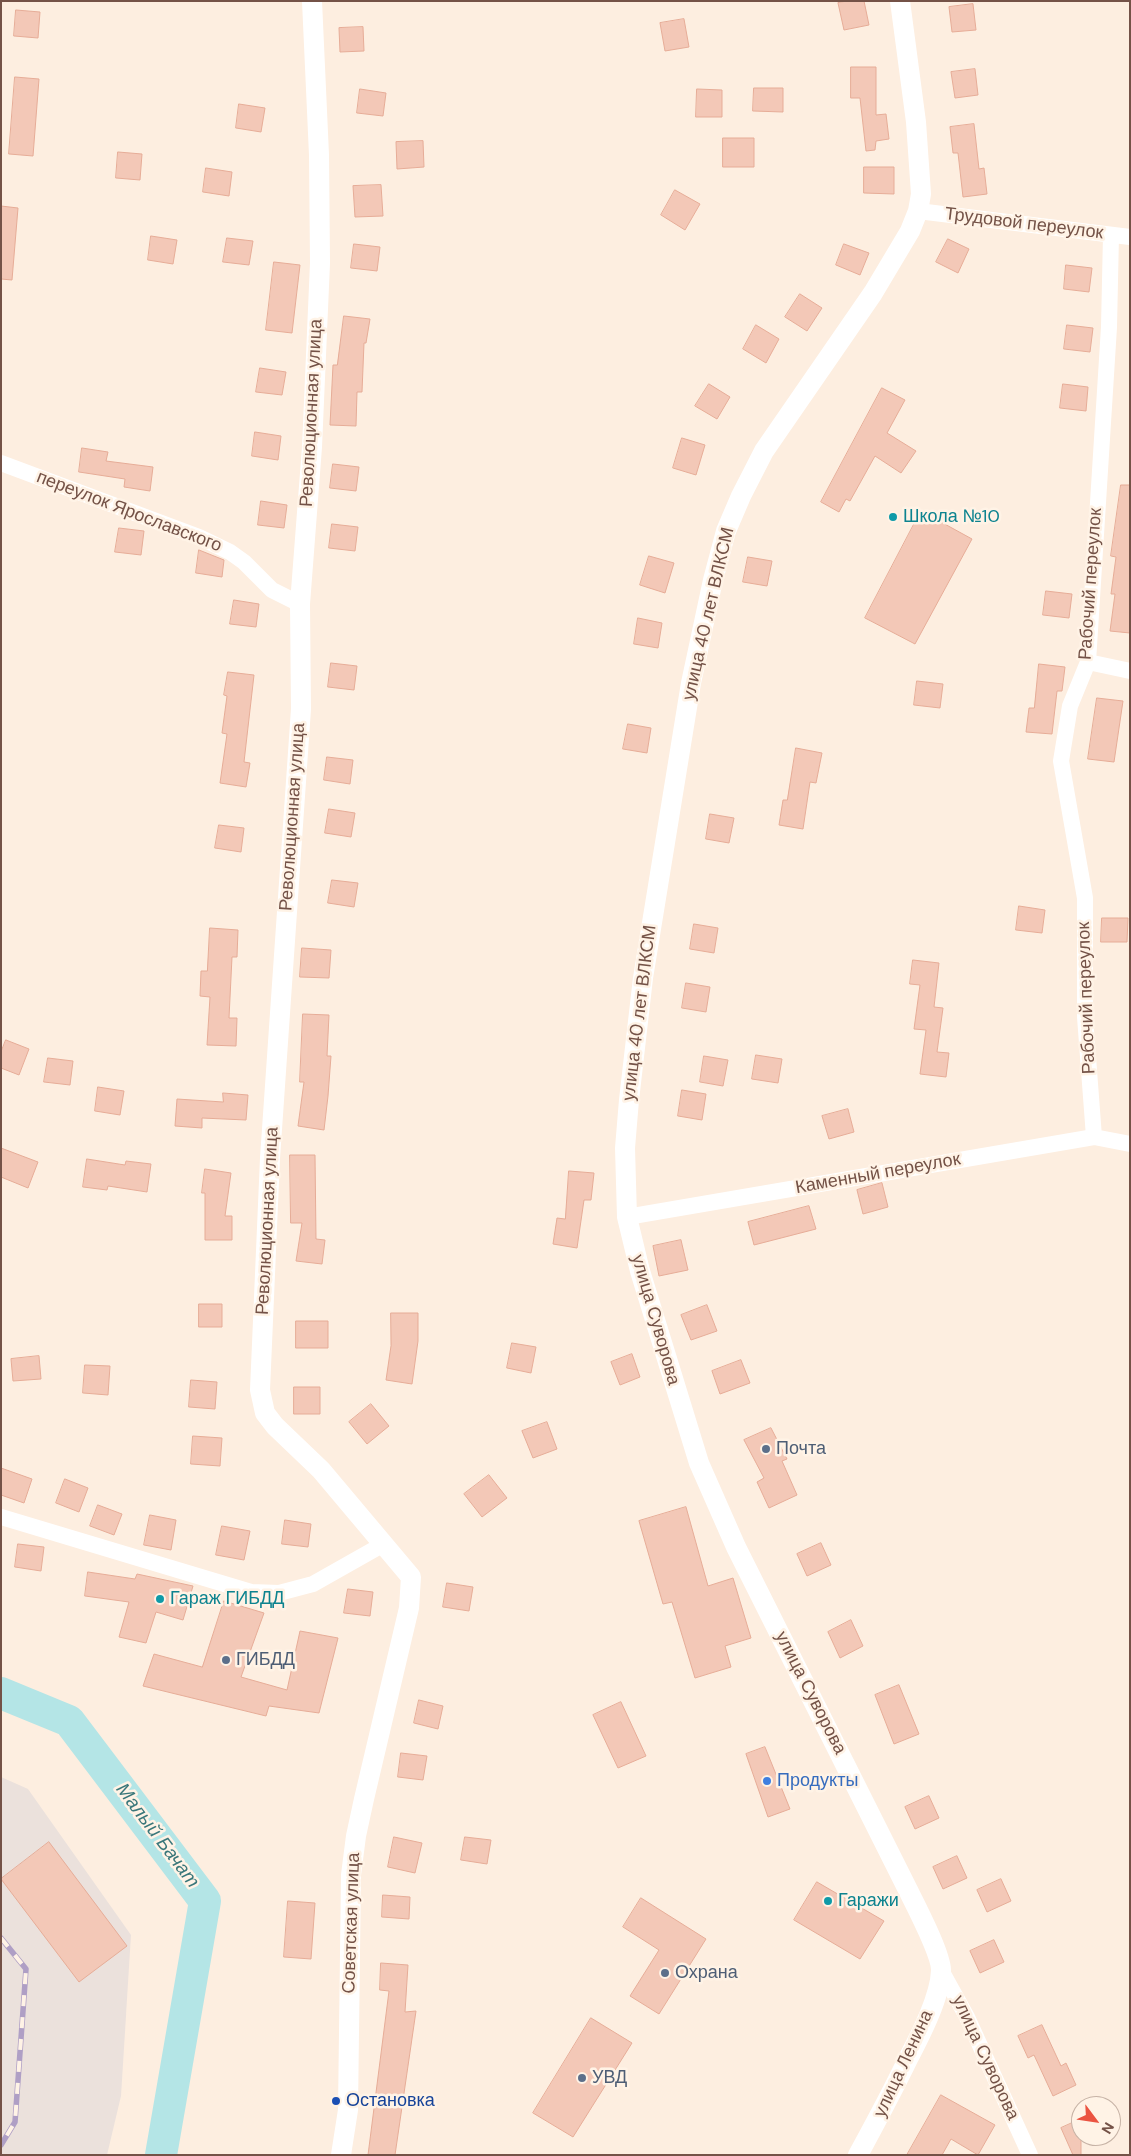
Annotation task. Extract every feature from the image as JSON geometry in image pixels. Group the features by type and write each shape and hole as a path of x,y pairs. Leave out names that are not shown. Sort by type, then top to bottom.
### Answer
{"street":[{"name":"Революционная улица","path":"312,1 319,155 320,263 312,447 300,604 301,709 270,1158 260,1390 265,1412 274,1426 321,1470 411,1576"},
{"name":"улица 40 лет ВЛКСМ","path":"627,1217 626,1139 643,978 691,683 713,580 726,531 764,451 873,293 910,231 918,211 921,194 916,122 900,1"},
{"name":"Трудовой переулок","path":"918,211 1130,237"},
{"name":"Рабочий переулок","path":"1094,1136 1085,1017 1085,898 1061,761 1070,706 1088,662 1108,336 1111,235"},
{"name":"переулок Ярославского","path":"1,463 199,537 230,552 244,562 272,590 300,604"},
{"path":"1088,662 1130,672"},
{"name":"Каменный переулок","path":"627,1217 1094,1136 1130,1144"},
{"name":"улица Суворова","path":"627,1217 640,1271 699,1463 736,1548 908,1890 929,1934 942,1970 967,2017 1030,2155"},
{"path":"1,1518 251,1592 279,1593 314,1584 382,1544"},
{"name":"Советская улица","path":"341,2155 348,2110 351,1875 356,1836 364,1799 409,1608 411,1576"},
{"name":"улица Ленина","path":"858,2155 882,2113 925,2024 942,1970"}],"shaded area":[{"path":"1,1777 28,1789 131,1935 121,2096 107,2155 1,2155"}],"building":[{"path":"864,1 869,25 844,30 838,3"},
{"path":"973,4 976,30 952,32 949,7"},
{"path":"16,10 40,12 38,38 14,36"},
{"path":"684,19 689,47 665,51 660,23"},
{"path":"363,27 364,51 340,52 339,28"},
{"path":"851,67 876,67 876,115 886,114 889,139 876,141 875,150 866,151 860,98 851,98"},
{"path":"975,69 978,95 955,98 951,72"},
{"path":"15,77 39,79 33,156 9,154"},
{"path":"754,88 783,88 783,112 753,111"},
{"path":"360,89 386,93 383,116 357,113"},
{"path":"697,89 722,90 722,117 696,117"},
{"path":"239,104 265,108 261,132 236,128"},
{"path":"974,124 979,169 984,168 987,194 963,197 958,153 953,153 950,127"},
{"path":"723,138 754,138 754,167 723,167"},
{"path":"423,141 424,167 397,169 396,142"},
{"path":"118,152 142,154 140,180 116,178"},
{"path":"864,167 894,167 894,194 864,193"},
{"path":"206,168 232,172 229,196 203,192"},
{"path":"381,185 383,216 355,217 353,186"},
{"path":"675,190 700,204 685,230 661,215"},
{"path":"1,206 18,208 12,280 1,279"},
{"path":"151,236 177,240 173,264 148,260"},
{"path":"227,238 253,241 249,265 223,262"},
{"path":"948,239 969,249 958,273 936,262"},
{"path":"354,244 380,247 377,271 351,268"},
{"path":"844,244 869,253 860,275 836,265"},
{"path":"274,262 300,265 292,333 266,330"},
{"path":"1066,265 1092,268 1089,292 1064,289"},
{"path":"800,294 822,308 807,331 785,317"},
{"path":"344,316 370,319 366,343 364,343 362,392 357,392 356,426 330,425 333,365 337,365"},
{"path":"756,325 779,339 766,363 743,349"},
{"path":"1067,325 1093,328 1090,352 1064,349"},
{"path":"260,368 286,372 282,395 256,392"},
{"path":"709,384 730,397 717,419 695,406"},
{"path":"1063,384 1088,387 1086,411 1060,408"},
{"path":"882,388 905,400 887,433 916,451 901,473 875,456 850,501 846,499 839,512 821,502"},
{"path":"255,432 281,436 278,460 252,456"},
{"path":"682,438 705,445 696,475 673,468"},
{"path":"82,448 108,452 106,461 153,467 150,491 124,487 125,479 79,472"},
{"path":"333,464 359,467 356,491 330,488"},
{"path":"1121,485 1130,485 1130,633 1110,631 1115,594 1111,594 1116,557 1111,556"},
{"path":"261,501 287,505 284,528 258,525"},
{"name":"Школа №10","path":"921,511 972,539 915,644 865,618"},
{"path":"332,524 358,527 355,551 329,548"},
{"path":"119,528 144,531 141,555 115,552"},
{"path":"199,550 224,560 222,577 196,573"},
{"path":"649,556 674,563 665,593 640,585"},
{"path":"748,557 772,561 767,586 743,582"},
{"path":"1046,591 1072,594 1069,618 1043,615"},
{"path":"234,600 259,604 256,627 230,624"},
{"path":"638,618 662,623 658,648 634,644"},
{"path":"331,663 357,666 354,690 328,687"},
{"path":"1039,664 1065,667 1062,691 1057,691 1052,734 1026,732 1029,708 1034,708"},
{"path":"228,672 254,675 244,762 250,763 246,787 220,783 227,734 222,733 227,696 224,695"},
{"path":"917,681 943,684 940,708 914,705"},
{"path":"1097,698 1123,701 1114,762 1088,759"},
{"path":"628,724 651,728 647,753 623,749"},
{"path":"796,748 822,753 816,783 810,782 803,829 779,825 783,800 787,800"},
{"path":"327,757 353,760 350,784 324,780"},
{"path":"329,809 355,813 351,837 325,833"},
{"path":"710,814 734,818 729,843 706,839"},
{"path":"219,825 244,828 241,852 215,848"},
{"path":"332,880 358,883 354,907 328,903"},
{"path":"1019,906 1045,910 1042,933 1016,930"},
{"path":"1102,918 1128,918 1127,942 1101,942"},
{"path":"694,924 718,928 714,953 690,949"},
{"path":"210,928 238,930 237,957 232,957 229,1018 237,1018 236,1046 207,1045 210,997 200,996 201,971 207,971"},
{"path":"302,948 331,950 329,978 300,977"},
{"path":"913,960 939,963 934,1007 943,1008 937,1052 949,1053 946,1077 920,1074 926,1030 914,1029 920,985 910,984"},
{"path":"686,983 710,987 706,1012 682,1008"},
{"path":"303,1014 329,1015 327,1056 331,1056 324,1130 298,1126 304,1082 300,1082"},
{"path":"6,1040 29,1049 19,1075 1,1068 1,1052"},
{"path":"756,1055 782,1059 778,1083 752,1079"},
{"path":"704,1056 728,1060 723,1086 700,1082"},
{"path":"48,1058 73,1061 70,1085 44,1082"},
{"path":"98,1087 124,1091 120,1115 95,1111"},
{"path":"682,1090 706,1094 702,1120 678,1116"},
{"path":"223,1093 248,1095 246,1120 202,1118 202,1128 175,1126 177,1099 223,1102"},
{"path":"848,1109 854,1132 829,1139 822,1116"},
{"path":"1,1148 38,1162 28,1188 1,1177"},
{"path":"290,1155 315,1155 316,1239 325,1240 322,1264 296,1261 302,1223 291,1223"},
{"path":"87,1159 125,1165 126,1161 151,1164 147,1192 108,1186 107,1190 83,1187"},
{"path":"205,1169 231,1173 225,1216 232,1216 232,1240 205,1240 205,1193 202,1193"},
{"path":"569,1171 594,1173 591,1200 584,1200 577,1248 553,1244 557,1218 565,1219"},
{"path":"882,1183 888,1207 863,1214 857,1190"},
{"path":"809,1206 816,1229 754,1245 748,1222"},
{"path":"681,1240 688,1270 659,1276 653,1246"},
{"path":"199,1304 222,1304 222,1327 199,1327"},
{"path":"707,1305 717,1331 691,1340 681,1315"},
{"path":"391,1313 418,1313 418,1341 412,1384 386,1380 391,1346"},
{"path":"296,1321 328,1321 328,1348 296,1348"},
{"path":"512,1343 536,1347 531,1373 507,1368"},
{"path":"632,1354 640,1377 620,1385 611,1362"},
{"path":"39,1356 41,1379 13,1381 11,1359"},
{"path":"741,1360 750,1383 720,1394 712,1371"},
{"path":"85,1365 110,1366 108,1395 83,1393"},
{"path":"191,1380 217,1382 215,1409 189,1407"},
{"path":"294,1387 320,1387 320,1414 294,1414"},
{"path":"371,1404 389,1426 367,1444 349,1422"},
{"path":"547,1422 557,1449 533,1458 522,1431"},
{"path":"771,1428 787,1459 782,1461 797,1495 769,1508 757,1482 764,1478 744,1440"},
{"path":"193,1436 222,1438 220,1466 191,1464"},
{"path":"1,1468 32,1479 24,1503 1,1495"},
{"path":"489,1475 507,1498 482,1517 464,1494"},
{"path":"65,1479 88,1488 79,1512 56,1503"},
{"path":"98,1505 122,1514 114,1535 90,1526"},
{"path":"686,1507 708,1586 733,1578 751,1638 725,1646 731,1667 695,1678 672,1602 663,1604 639,1521"},
{"path":"150,1515 176,1520 171,1550 144,1545"},
{"path":"285,1520 311,1524 308,1547 282,1544"},
{"path":"222,1526 250,1531 244,1560 216,1555"},
{"path":"821,1543 831,1565 807,1576 797,1554"},
{"path":"18,1544 44,1547 41,1571 15,1567"},
{"name":"Гараж ГИБДД","path":"88,1572 135,1579 137,1574 193,1586 183,1620 156,1612 146,1643 119,1637 129,1602 85,1596"},
{"path":"447,1583 473,1587 469,1611 443,1607"},
{"path":"348,1589 373,1592 370,1616 344,1613"},
{"name":"ГИБДД","path":"224,1601 264,1613 241,1677 287,1690 300,1631 338,1638 319,1713 269,1706 266,1716 143,1686 154,1654 202,1667"},
{"path":"851,1620 863,1646 840,1658 828,1632"},
{"path":"899,1685 919,1734 894,1744 875,1695"},
{"path":"419,1700 443,1706 438,1729 414,1723"},
{"path":"621,1702 646,1756 618,1768 593,1715"},
{"name":"Продукты","path":"765,1747 790,1809 768,1817 746,1754"},
{"path":"401,1753 427,1756 423,1780 398,1777"},
{"path":"929,1796 939,1818 915,1829 905,1807"},
{"path":"394,1837 422,1843 415,1873 388,1867"},
{"path":"465,1837 491,1840 487,1864 461,1860"},
{"path":"49,1842 127,1946 79,1982 1,1879"},
{"path":"957,1856 967,1878 943,1889 933,1867"},
{"path":"1001,1879 1011,1901 987,1912 977,1890"},
{"name":"Гаражи","path":"817,1882 884,1921 860,1959 794,1920"},
{"path":"383,1895 410,1897 409,1919 382,1917"},
{"name":"Охрана","path":"641,1898 706,1939 659,2014 630,1996 659,1950 623,1927"},
{"path":"288,1901 315,1903 311,1959 284,1957"},
{"path":"994,1940 1004,1962 980,1973 970,1951"},
{"path":"381,1963 408,1965 405,2012 416,2011 395,2155 368,2155 389,1991 380,1990"},
{"name":"УВД","path":"591,2018 632,2043 573,2137 533,2113"},
{"path":"1042,2025 1061,2066 1066,2063 1076,2085 1053,2096 1034,2055 1028,2058 1018,2036"},
{"path":"941,2095 995,2125 978,2155 951,2139 942,2155 907,2155"},
{"path":"1071,2124 1071,2146 1081,2146 1081,2155 1073,2155 1061,2128"}],"waterway":[{"name":"Малый Бачат","path":"1,1693 69,1721 205,1901 161,2155"}],"railway":[{"path":"1,1938 26,1969 15,2122 1,2145"}],"place":[{"name":"Школа №10","path":"893,517"},
{"name":"Почта","path":"766,1449"},
{"name":"Гараж ГИБДД","path":"160,1599"},
{"name":"ГИБДД","path":"226,1660"},
{"name":"Продукты","path":"767,1781"},
{"name":"Гаражи","path":"828,1901"},
{"name":"Охрана","path":"665,1973"},
{"name":"УВД","path":"582,2078"},
{"name":"Остановка","path":"336,2101"}]}
